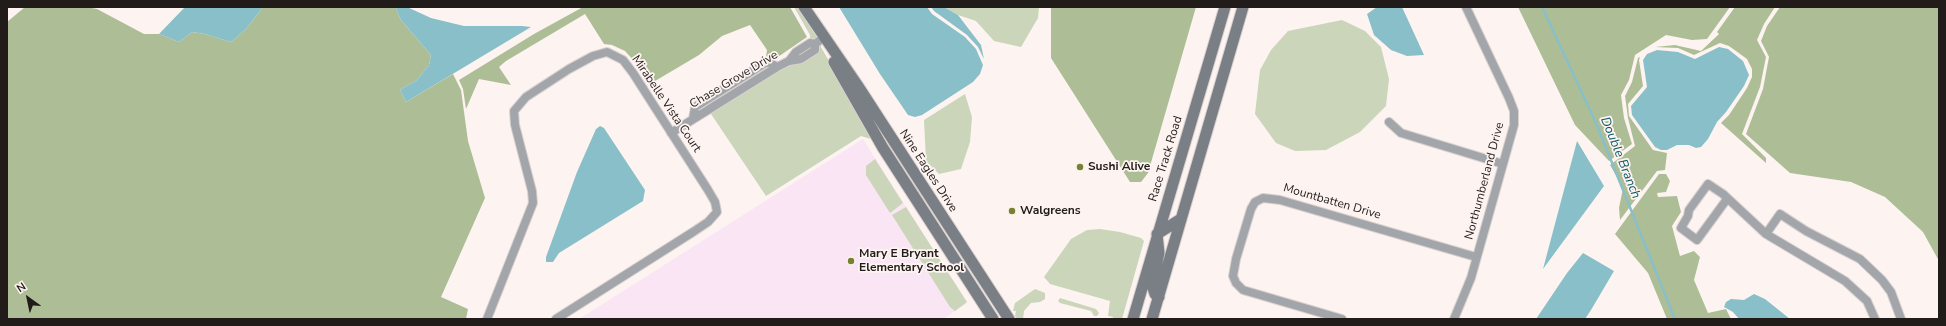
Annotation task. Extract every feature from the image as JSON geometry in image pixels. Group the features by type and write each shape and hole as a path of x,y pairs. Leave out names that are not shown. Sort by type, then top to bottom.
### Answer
{"main road":[{"name":"Nine Eagles Drive","path":"804,7 820,41 825,45 883,148 993,319"},
{"name":"Race Track Road","path":"1133,319 1224,7"},
{"path":"1152,319 1243,7"},
{"name":"Nine Eagles Drive","path":"820,41 830,43 1009,319"},
{"path":"883,148 893,141"},
{"path":"1159,297 1155,294 1152,285 1159,252 1157,234 1181,219"}],"street":[{"name":"Northumberland Drive","path":"1454,319 1471,278 1514,125 1514,111 1509,98 1466,7"},
{"name":"Chase Grove Drive","path":"671,133 694,119 695,107 765,63 771,63 777,67 789,61 801,59 815,50 820,41"},
{"name":"Mirabelle Vista Court","path":"487,319 533,203 532,191 515,124 514,111 526,97 592,56 607,52 622,60 633,73 715,202 717,212 708,222 693,232 556,319"},
{"path":"1389,122 1401,133 1503,164"},
{"path":"1727,199 1697,240 1681,228 1688,216 1689,210 1708,184 1727,199 1766,234 1845,281 1868,301 1874,319"},
{"name":"Mountbatten Drive","path":"1342,319 1243,290 1236,284 1233,276 1236,259 1251,209 1256,202 1263,198 1275,198 1476,257"},
{"path":"1766,234 1780,214 1860,259 1882,280 1891,292 1901,319"}],"shaded area":[{"path":"863,139 967,303 943,319 579,319"}],"green space":[{"path":"25,7 87,7 97,9 144,34 159,34 179,42 192,32 205,34 231,42 246,29 263,7 397,7 396,9 401,20 431,55 429,65 417,80 400,90 406,102 453,74 461,90 468,141 485,198 441,297 468,309 466,319 7,319 7,22"},
{"path":"583,7 790,7 807,37 775,59 766,57 767,50 750,25 722,36 699,55 650,84 636,63 625,51 612,45 604,44 585,14 506,61 499,67 511,85 479,79 466,109 463,89 459,80 534,34"},
{"path":"794,7 800,7 820,40 821,47 874,140 861,136 766,196 709,111 810,40 810,35"},
{"path":"944,7 1039,7 1038,18 1021,47 994,41 976,21 958,15"},
{"path":"1051,7 1196,7 1148,173 1141,182 1130,182 1051,58"},
{"path":"1518,7 1730,7 1707,39 1692,40 1666,35 1635,55 1629,80 1621,95 1624,118 1632,144 1609,161 1575,125"},
{"path":"1735,7 1775,7 1764,24 1757,40 1766,57 1760,87 1742,134 1766,158 1766,163 1721,123 1729,115 1747,88 1752,77 1752,69 1747,59 1729,46 1720,43 1694,55 1678,48 1655,47 1675,45 1701,51 1719,34 1717,32"},
{"path":"1780,7 1939,7 1939,261 1923,232 1885,197 1851,182 1790,173 1746,134 1763,89 1769,57 1761,41 1767,26"},
{"path":"1342,20 1365,31 1381,47 1389,79 1386,106 1360,132 1326,150 1295,151 1276,143 1255,114 1260,70 1271,50 1288,31"},
{"path":"1640,57 1639,60 1643,86 1628,104 1629,116 1653,150 1667,153 1665,170 1657,171 1620,220 1619,208 1623,188 1610,165 1635,146 1628,118 1625,96 1632,82 1638,58"},
{"path":"965,94 972,117 970,142 961,169 939,174 926,161 924,120"},
{"path":"875,159 903,203 890,213 866,175 866,166"},
{"path":"1659,174 1666,174 1670,181 1666,192 1657,193 1658,197 1677,196 1681,212 1672,226 1680,256 1694,251 1700,257 1694,280 1708,313 1726,309 1731,319 1667,319 1648,273 1615,234"},
{"path":"906,207 967,302 955,311 950,307 892,215"},
{"path":"1100,229 1120,232 1141,238 1144,241 1122,319 1113,319 1113,317 1108,316 1110,301 1050,284 1044,277 1071,239 1087,230"},
{"path":"1035,289 1045,293 1045,299 1040,302 1031,303 1024,311 1023,319 1017,319 1015,316 1016,311 1013,311 1015,303"},
{"path":"1060,298 1096,309 1099,313 1097,316 1094,316 1091,311 1060,303 1058,301"}],"water":[{"path":"185,7 263,7 246,29 231,42 205,34 192,32 179,42 159,34"},
{"path":"397,7 407,7 431,18 464,26 531,27 406,102 400,90 417,80 429,65 431,55 401,20 396,9"},
{"path":"839,7 927,7 932,14 965,37 976,49 983,65 980,74 973,82 922,115 915,117 908,115 880,74"},
{"path":"931,7 944,7 958,15 981,45 984,59 978,47 967,35 934,11"},
{"path":"1377,7 1402,7 1424,55 1407,56 1391,50 1374,35 1367,14"},
{"path":"1719,47 1728,49 1743,61 1749,75 1744,86 1726,112 1717,122 1708,139 1701,147 1696,148 1689,145 1677,145 1667,150 1661,150 1655,147 1632,115 1631,106 1647,87 1643,60 1647,54 1657,50 1678,52 1695,59"},
{"path":"600,126 604,128 645,190 643,201 559,253 553,262 546,262 546,257 577,172 596,129"},
{"path":"1577,141 1604,186 1543,269"},
{"path":"1583,253 1614,271 1585,319 1536,319 1567,273"},
{"path":"1754,294 1765,299 1790,319 1739,319 1733,312 1724,307 1726,302 1731,299 1744,300"}],"waterway":[{"name":"Double Branch","path":"1542,7 1596,123 1675,319"}],"place":[{"name":"Sushi Alive","path":"1080,167"},
{"name":"Walgreens","path":"1012,211"},
{"name":"Mary E Bryant Elementary School","path":"851,261"}]}
